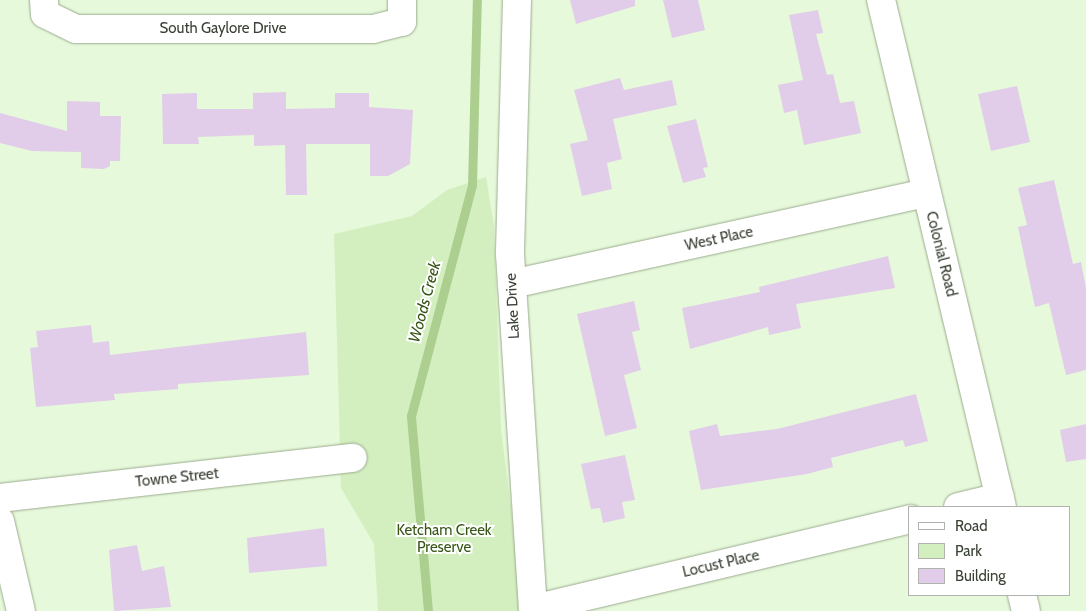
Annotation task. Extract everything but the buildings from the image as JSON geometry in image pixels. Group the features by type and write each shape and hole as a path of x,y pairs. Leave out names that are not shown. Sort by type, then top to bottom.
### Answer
{"street":[{"name":"Lake Drive","path":"517,0 512,284 533,610"},
{"name":"Colonial Road","path":"881,0 1001,502"},
{"name":"South Gaylore Drive","path":"44,7 76,29 373,29 402,11"},
{"name":"West Place","path":"512,284 926,193"},
{"name":"Towne Street","path":"0,498 353,458"},
{"path":"967,506 1001,502"},
{"name":"Locust Place","path":"533,610 908,519"},
{"path":"0,521 21,611"},
{"path":"1022,596 1026,611"}],"green space":[{"name":"Ketcham Creek Preserve","path":"486,177 494,226 501,429 524,611 378,611 374,544 341,488 334,234 412,216 447,190"}],"waterway":[{"name":"Woods Creek","path":"428,611 411,416 472,185 477,0"}]}
